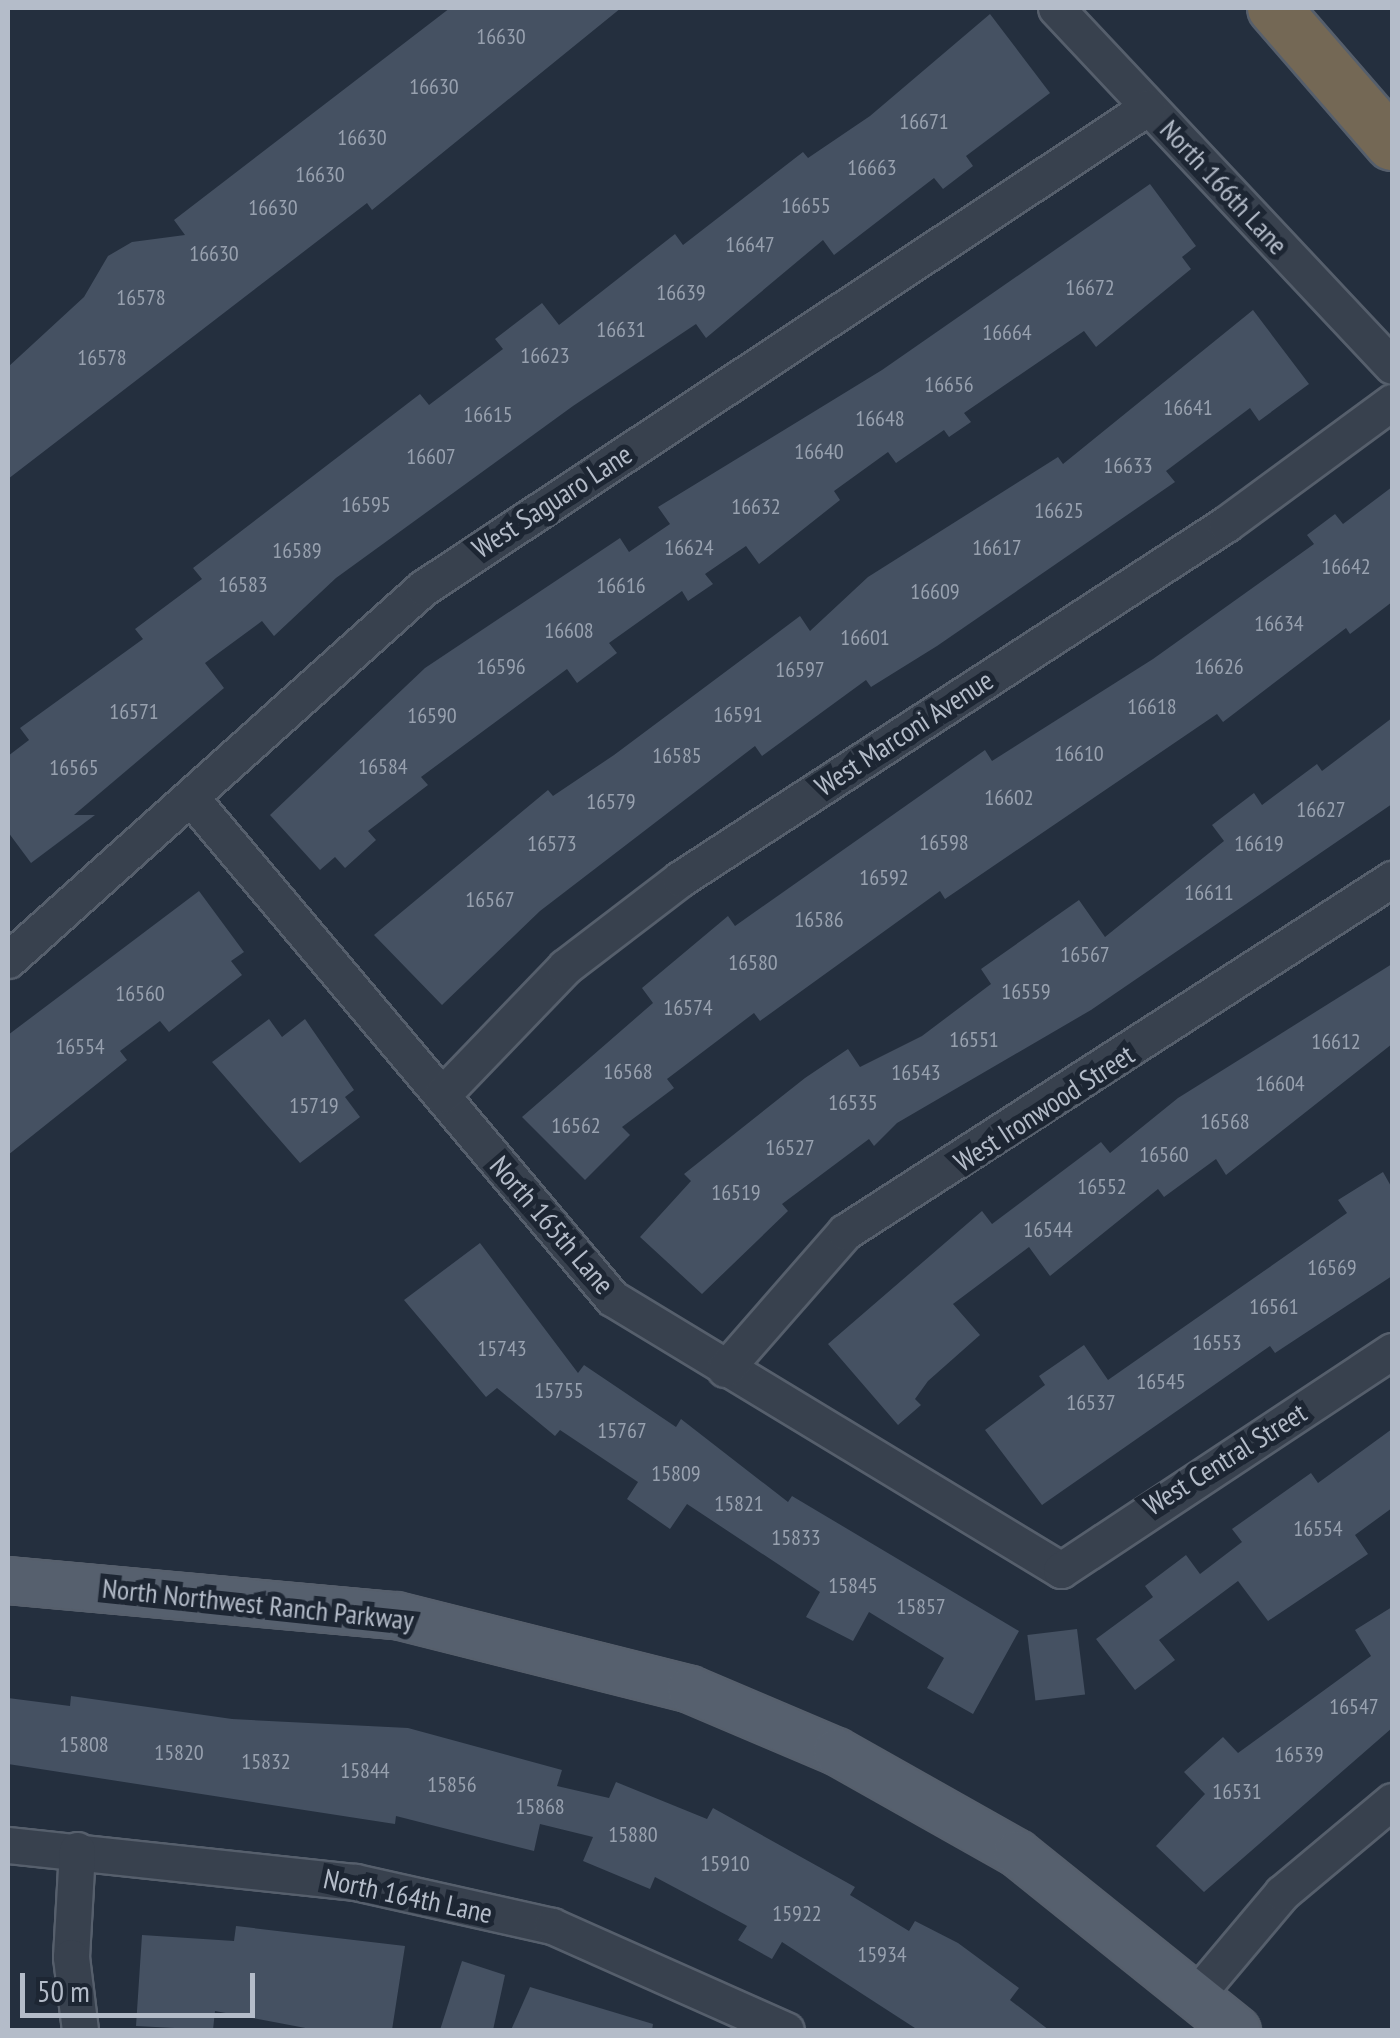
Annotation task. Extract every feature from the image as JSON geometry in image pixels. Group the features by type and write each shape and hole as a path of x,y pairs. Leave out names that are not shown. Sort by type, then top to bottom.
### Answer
{"highway":[{"path":"1274,8 1392,144"}],"main road":[{"name":"North Northwest Ranch Parkway","path":"8,1580 396,1614 690,1689 851,1758 1017,1853 1237,2030"}],"street":[{"name":"North 166th Lane","path":"1056,8 1392,366"},
{"name":"West Saguaro Lane","path":"8,960 191,798 343,655 506,527 1148,107"},
{"name":"West Marconi Avenue","path":"442,1096 564,966 680,879 1226,524 1392,402"},
{"name":"North 165th Lane","path":"191,798 612,1298 725,1370 1061,1570"},
{"name":"West Ironwood Street","path":"725,1370 845,1232 1392,880"},
{"name":"West Central Street","path":"1061,1570 1392,1351"},
{"path":"1197,1994 1282,1893 1392,1800"},
{"name":"North 164th Lane","path":"8,1844 355,1882 552,1926 786,2030"},
{"path":"77,1850 71,1956 80,2030"}],"building":[{"path":"450,8 621,8 372,210 367,203 8,479 8,367 84,297 108,256 132,242 185,235 174,220"},
{"path":"990,14 1050,93 966,156 973,166 943,189 934,178 834,255 823,240 706,338 696,324 573,406 336,578 274,636 262,621 205,663 224,688 74,815 95,815 31,863 8,832 8,756 29,740 20,728 143,639 135,629 202,579 193,568 420,394 429,405 503,349 495,339 542,303 559,325 675,234 683,245 803,152 808,158 870,116"},
{"path":"1150,184 1196,246 1182,257 1191,269 1096,347 1084,331 964,413 971,422 949,437 944,430 896,463 888,452 834,491 840,500 759,564 746,546 705,574 713,584 688,601 682,591 609,643 617,653 577,683 567,669 421,777 428,785 368,831 376,840 345,868 335,857 320,870 270,815 425,668 620,538 629,552 670,524 658,507 882,370"},
{"path":"1253,310 1309,384 1259,421 1250,408 1166,471 1175,482 937,646 871,687 866,680 762,756 755,746 540,911 442,1005 374,935 548,790 553,796 614,755 800,616 810,631 868,577 1058,457 1063,464"},
{"path":"1392,487 1392,602 1350,634 1346,628 1223,722 1217,714 945,899 940,891 760,1021 754,1013 667,1079 674,1088 622,1127 630,1135 585,1180 522,1117 653,1003 642,988 728,916 735,926 985,750 992,761 1153,659 1314,544 1307,535 1335,514 1343,524"},
{"path":"1392,718 1392,804 1091,1010 897,1123 874,1146 869,1139 782,1204 788,1211 702,1294 640,1237 691,1181 684,1174 805,1078 848,1049 860,1067 922,1036 991,984 981,969 1079,900 1105,937 1224,841 1212,825 1254,793 1262,805 1317,764 1322,771"},
{"path":"199,891 244,952 231,961 242,975 169,1032 160,1021 120,1051 127,1060 8,1155 8,1035"},
{"path":"1392,964 1392,1044 1226,1175 1216,1159 1164,1197 1158,1189 1050,1276 1029,1247 953,1304 980,1335 928,1381 915,1399 921,1405 898,1425 828,1344 982,1211 992,1224 1101,1142 1110,1153 1178,1098"},
{"path":"269,1019 282,1037 305,1019 354,1090 345,1097 360,1117 300,1163 212,1062"},
{"path":"1383,1172 1392,1188 1392,1276 1275,1353 1270,1346 1042,1505 985,1430 1045,1385 1039,1376 1084,1345 1108,1380 1347,1213 1338,1200"},
{"path":"480,1243 578,1373 584,1365 676,1427 681,1419 788,1502 792,1496 1019,1631 973,1714 927,1688 944,1658 869,1612 853,1641 806,1617 820,1592 687,1504 670,1529 627,1499 638,1482 560,1430 555,1436 497,1388 486,1397 404,1300"},
{"path":"1392,1429 1392,1508 1355,1535 1368,1554 1268,1621 1238,1581 1159,1640 1175,1660 1135,1690 1096,1639 1153,1597 1145,1586 1186,1555 1200,1574 1242,1542 1232,1529 1311,1473 1318,1483"},
{"path":"1392,1607 1392,1728 1204,1892 1156,1846 1205,1794 1184,1772 1223,1737 1238,1753 1371,1656 1355,1630"},
{"path":"1077,1629 1085,1695 1035,1701 1027,1635"},
{"path":"71,1696 232,1719 408,1728 562,1770 557,1786 609,1798 616,1782 707,1819 713,1808 855,1887 850,1895 909,1931 915,1921 958,1943 1019,1988 1010,2000 1049,2030 918,2030 782,1942 772,1959 738,1940 747,1926 655,1877 650,1889 583,1861 593,1837 540,1824 534,1851 396,1816 395,1824 8,1764 8,1698 70,1706"},
{"path":"236,1926 405,1946 392,2030 316,2030 215,2011 213,2030 136,2026 142,1935 234,1941"},
{"path":"462,1961 505,1975 493,2030 440,2030"},
{"path":"530,1987 653,2024 652,2030 511,2030"}]}
